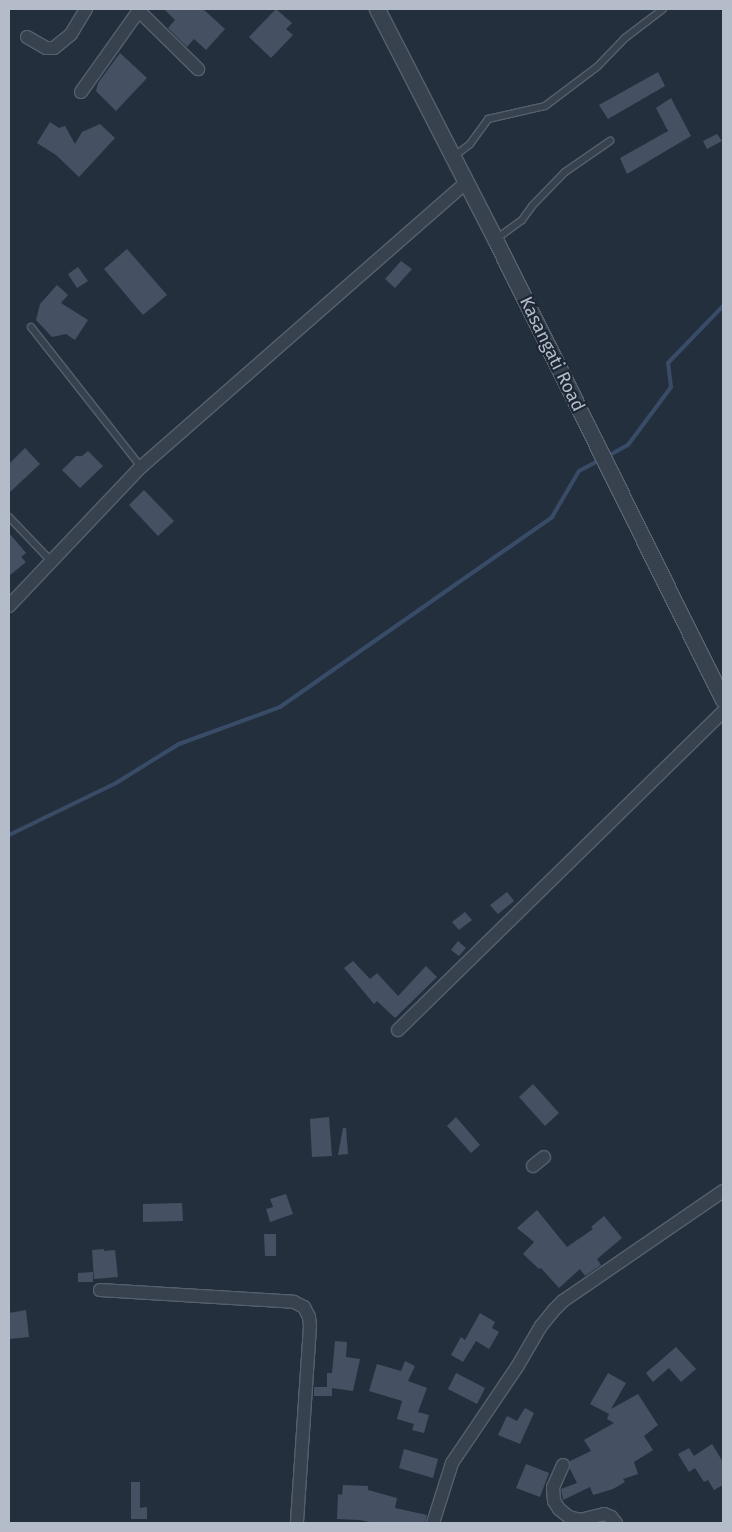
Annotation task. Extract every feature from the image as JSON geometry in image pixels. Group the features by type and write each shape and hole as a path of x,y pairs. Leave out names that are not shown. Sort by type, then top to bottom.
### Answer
{"street":[{"path":"27,37 46,48 54,48 71,34 86,9"},
{"name":"Kasangati Road","path":"377,9 495,239 723,700"},
{"path":"81,92 139,10 198,69"},
{"path":"9,606 141,467 465,182"},
{"path":"398,1030 723,712"},
{"path":"533,1166 544,1156"},
{"path":"433,1523 452,1463 541,1326 554,1310 563,1301 723,1191"},
{"path":"100,1290 294,1302 304,1307 309,1317 310,1326 297,1523"},
{"path":"564,1465 552,1494 559,1509 569,1517 580,1520 604,1514 611,1517 616,1523"}],"lane":[{"path":"453,157 470,144 488,118 545,106 598,66 625,38 663,9"},
{"path":"495,239 522,220 565,172 610,141"},
{"path":"31,327 141,467"},
{"path":"9,517 52,562"}],"building":[{"path":"164,9 203,9 225,29 206,50 194,39 187,47 168,28 175,20"},
{"path":"276,9 292,23 286,29 293,35 271,58 249,37"},
{"path":"120,53 147,78 116,111 96,91 98,83"},
{"path":"658,72 665,86 608,119 599,105"},
{"path":"671,98 691,136 627,174 620,158 668,131 656,108"},
{"path":"50,122 59,128 65,126 75,144 82,132 100,124 115,138 79,177 56,155 37,143"},
{"path":"717,134 722,141 707,149 703,141"},
{"path":"127,249 167,295 143,315 104,269"},
{"path":"401,261 412,269 395,288 385,279"},
{"path":"78,267 88,281 77,288 68,274"},
{"path":"57,285 68,295 61,303 88,320 75,340 66,334 52,337 36,320 40,304"},
{"path":"25,448 40,464 9,493 9,464"},
{"path":"88,451 103,466 80,488 62,470 76,456 82,456"},
{"path":"144,490 174,521 158,536 129,505"},
{"path":"9,533 26,553 21,557 26,562 9,576"},
{"path":"507,892 514,901 498,914 490,905"},
{"path":"465,912 472,920 459,930 452,922"},
{"path":"458,941 466,948 459,956 451,950"},
{"path":"353,961 370,979 377,973 398,996 426,966 437,977 395,1018 377,1001 374,1004 344,968"},
{"path":"533,1084 559,1113 545,1126 519,1097"},
{"path":"329,1117 332,1156 312,1157 310,1119"},
{"path":"456,1117 480,1145 471,1153 447,1126"},
{"path":"343,1128 346,1128 348,1154 338,1155"},
{"path":"286,1194 293,1214 270,1222 266,1209 273,1207 270,1199"},
{"path":"182,1203 183,1221 143,1222 143,1204"},
{"path":"537,1210 567,1247 593,1229 591,1227 604,1216 622,1238 597,1259 601,1265 585,1276 580,1269 559,1288 541,1268 539,1269 523,1254 534,1242 517,1228"},
{"path":"264,1234 276,1234 276,1256 265,1256"},
{"path":"104,1249 104,1251 115,1250 118,1277 94,1279 92,1250"},
{"path":"93,1272 93,1282 78,1282 78,1273"},
{"path":"26,1310 29,1337 9,1339 9,1313"},
{"path":"480,1313 495,1322 492,1328 499,1332 489,1349 476,1341 463,1362 451,1355 461,1337 465,1340"},
{"path":"335,1341 347,1342 346,1357 360,1359 353,1391 332,1388 332,1396 314,1396 314,1387 327,1387 327,1373 332,1373"},
{"path":"676,1347 696,1369 681,1382 669,1368 653,1382 646,1373"},
{"path":"405,1361 415,1366 408,1381 427,1388 418,1412 429,1415 424,1433 412,1430 414,1424 397,1419 402,1401 369,1391 377,1364 401,1371"},
{"path":"456,1373 485,1388 477,1404 448,1389"},
{"path":"608,1373 626,1383 611,1409 638,1394 658,1425 644,1436 653,1450 634,1462 638,1474 623,1479 625,1482 613,1489 593,1495 590,1487 563,1500 561,1489 577,1483 570,1469 570,1461 591,1451 584,1440 614,1423 607,1419 609,1414 590,1404"},
{"path":"525,1408 534,1413 520,1444 498,1435 507,1416 517,1421"},
{"path":"712,1444 723,1462 723,1485 714,1490 708,1480 704,1482 695,1468 689,1472 678,1454 689,1448 694,1456"},
{"path":"404,1449 438,1459 433,1478 399,1468"},
{"path":"526,1464 549,1473 540,1497 516,1488"},
{"path":"131,1482 140,1482 140,1508 147,1507 147,1519 131,1519"},
{"path":"343,1485 368,1486 368,1490 397,1498 395,1508 427,1515 425,1523 374,1523 337,1519 338,1494 342,1495"}],"waterway":[{"path":"606,457 628,445 671,387 668,363 723,306"},
{"path":"9,835 116,783 179,744 280,707 552,517 579,471 600,460"}]}
